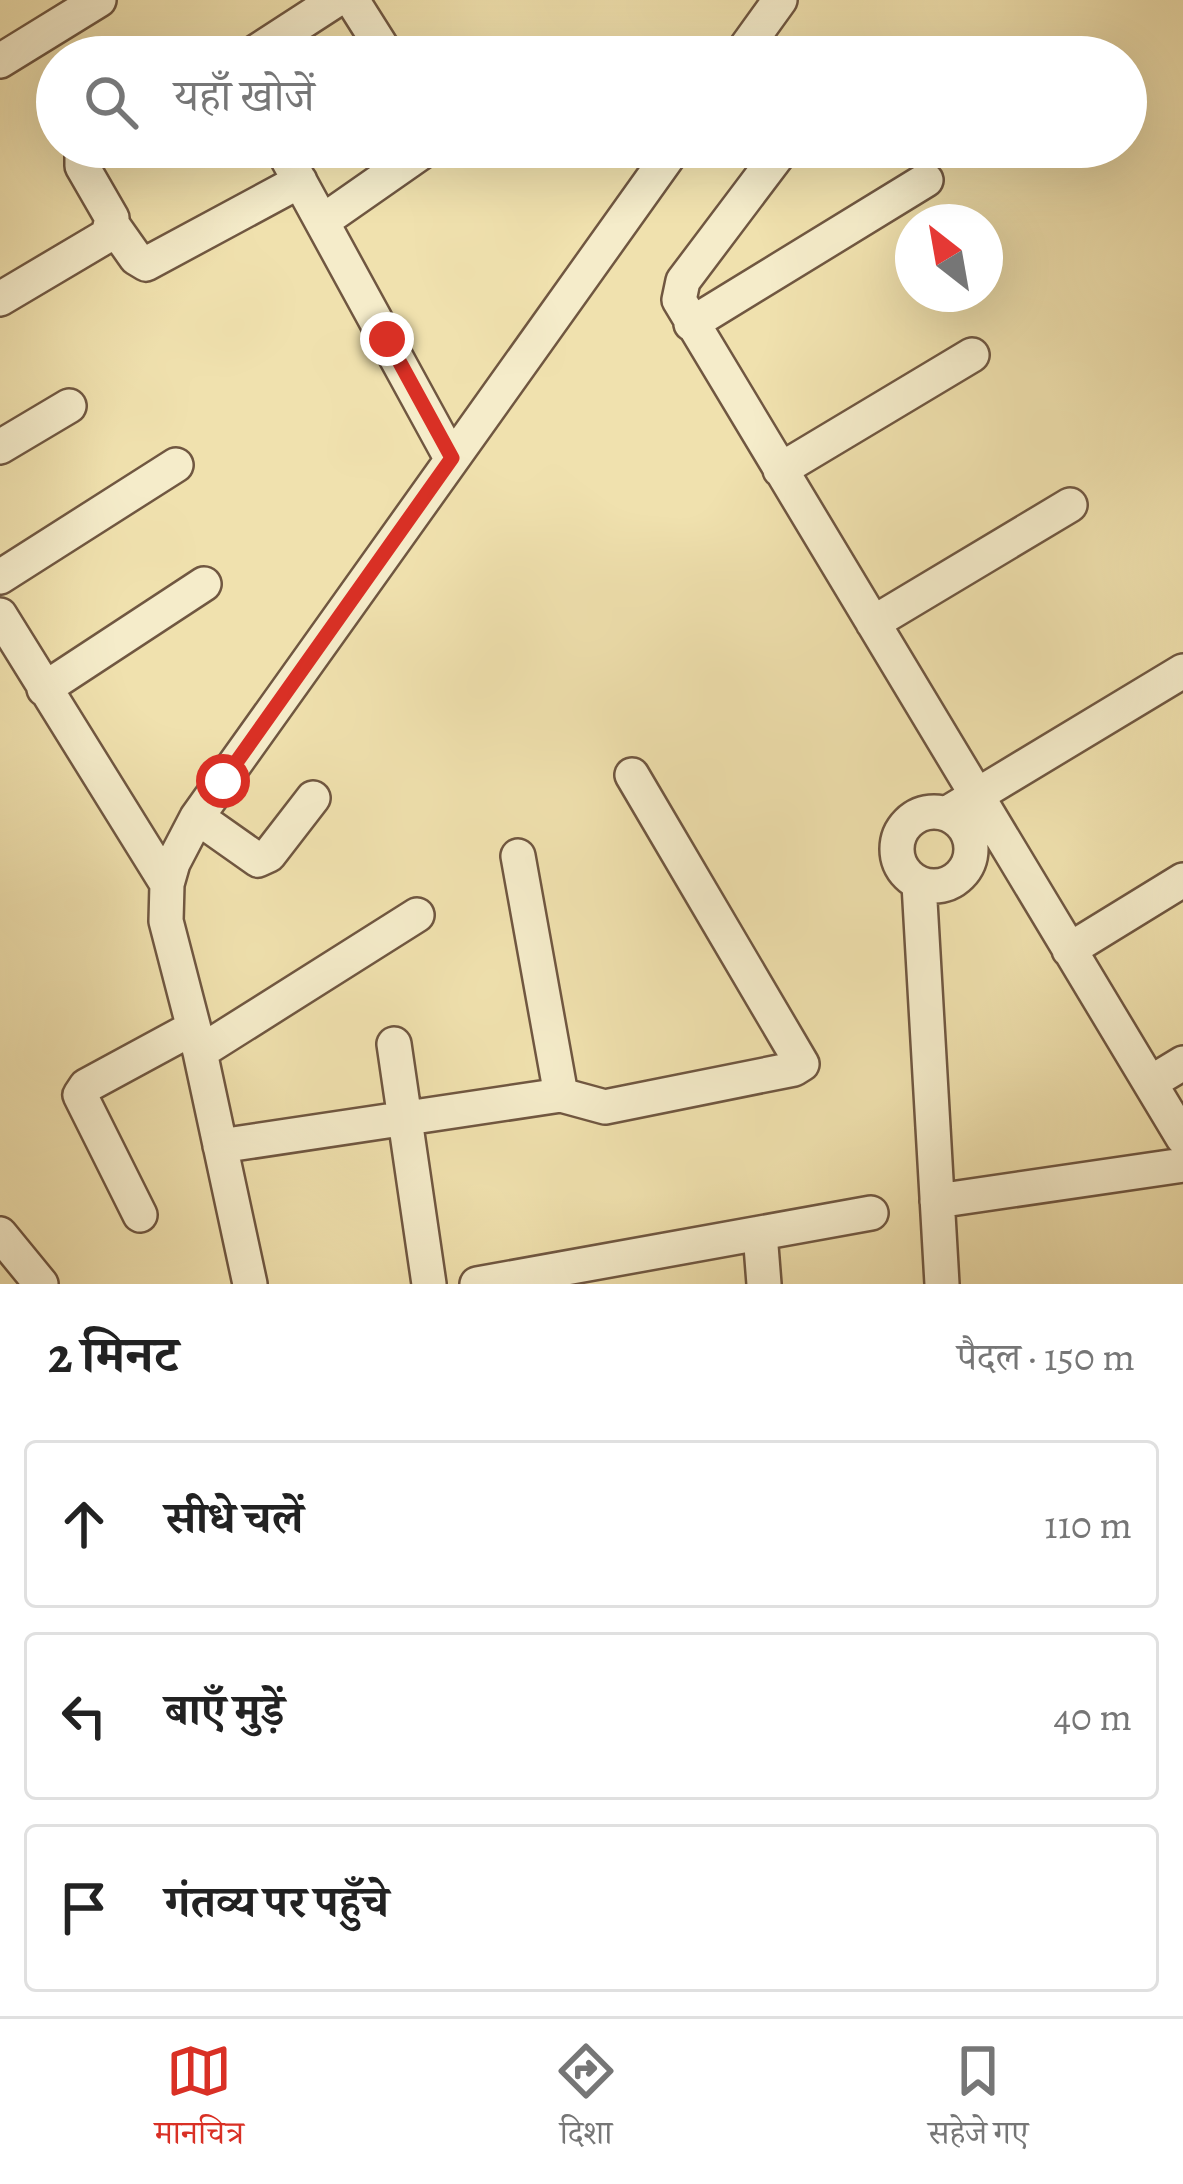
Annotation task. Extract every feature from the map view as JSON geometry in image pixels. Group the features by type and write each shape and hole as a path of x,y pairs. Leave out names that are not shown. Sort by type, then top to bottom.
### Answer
{"street":[{"path":"41,36 99,0"},
{"path":"280,36 336,0"},
{"path":"352,0 375,36"},
{"path":"755,36 781,0"},
{"path":"0,61 36,39"},
{"path":"83,168 112,224 136,258 146,264 301,181"},
{"path":"293,168 452,458"},
{"path":"323,221 399,168"},
{"path":"250,1284 197,1040 170,942 167,884 197,817 660,168"},
{"path":"768,168 683,281 680,300 1183,1138"},
{"path":"692,324 926,180"},
{"path":"5,286 104,239 112,224"},
{"path":"780,470 972,355"},
{"path":"0,447 69,406"},
{"path":"0,577 176,465"},
{"path":"874,623 1070,505"},
{"path":"44,689 203,584"},
{"path":"2,624 167,884"},
{"path":"946,814 965,828 970,839 969,862 963,873 943,885 920,884 901,867 897,842 910,820 922,814 946,814 1183,671"},
{"path":"220,1145 561,1095 605,1107 802,1064 632,775"},
{"path":"197,817 258,860 269,855 313,798"},
{"path":"518,856 561,1095"},
{"path":"1070,950 1183,880"},
{"path":"920,884 942,1284"},
{"path":"140,1215 80,1095 86,1086 197,1040 417,915"},
{"path":"394,1044 429,1284"},
{"path":"1150,1083 1183,1063"},
{"path":"937,1201 1183,1165"},
{"path":"477,1284 871,1213"},
{"path":"760,1233 764,1284"},
{"path":"0,1234 41,1284"}],"route":[{"path":"223,781 452,458 387,339"}]}
